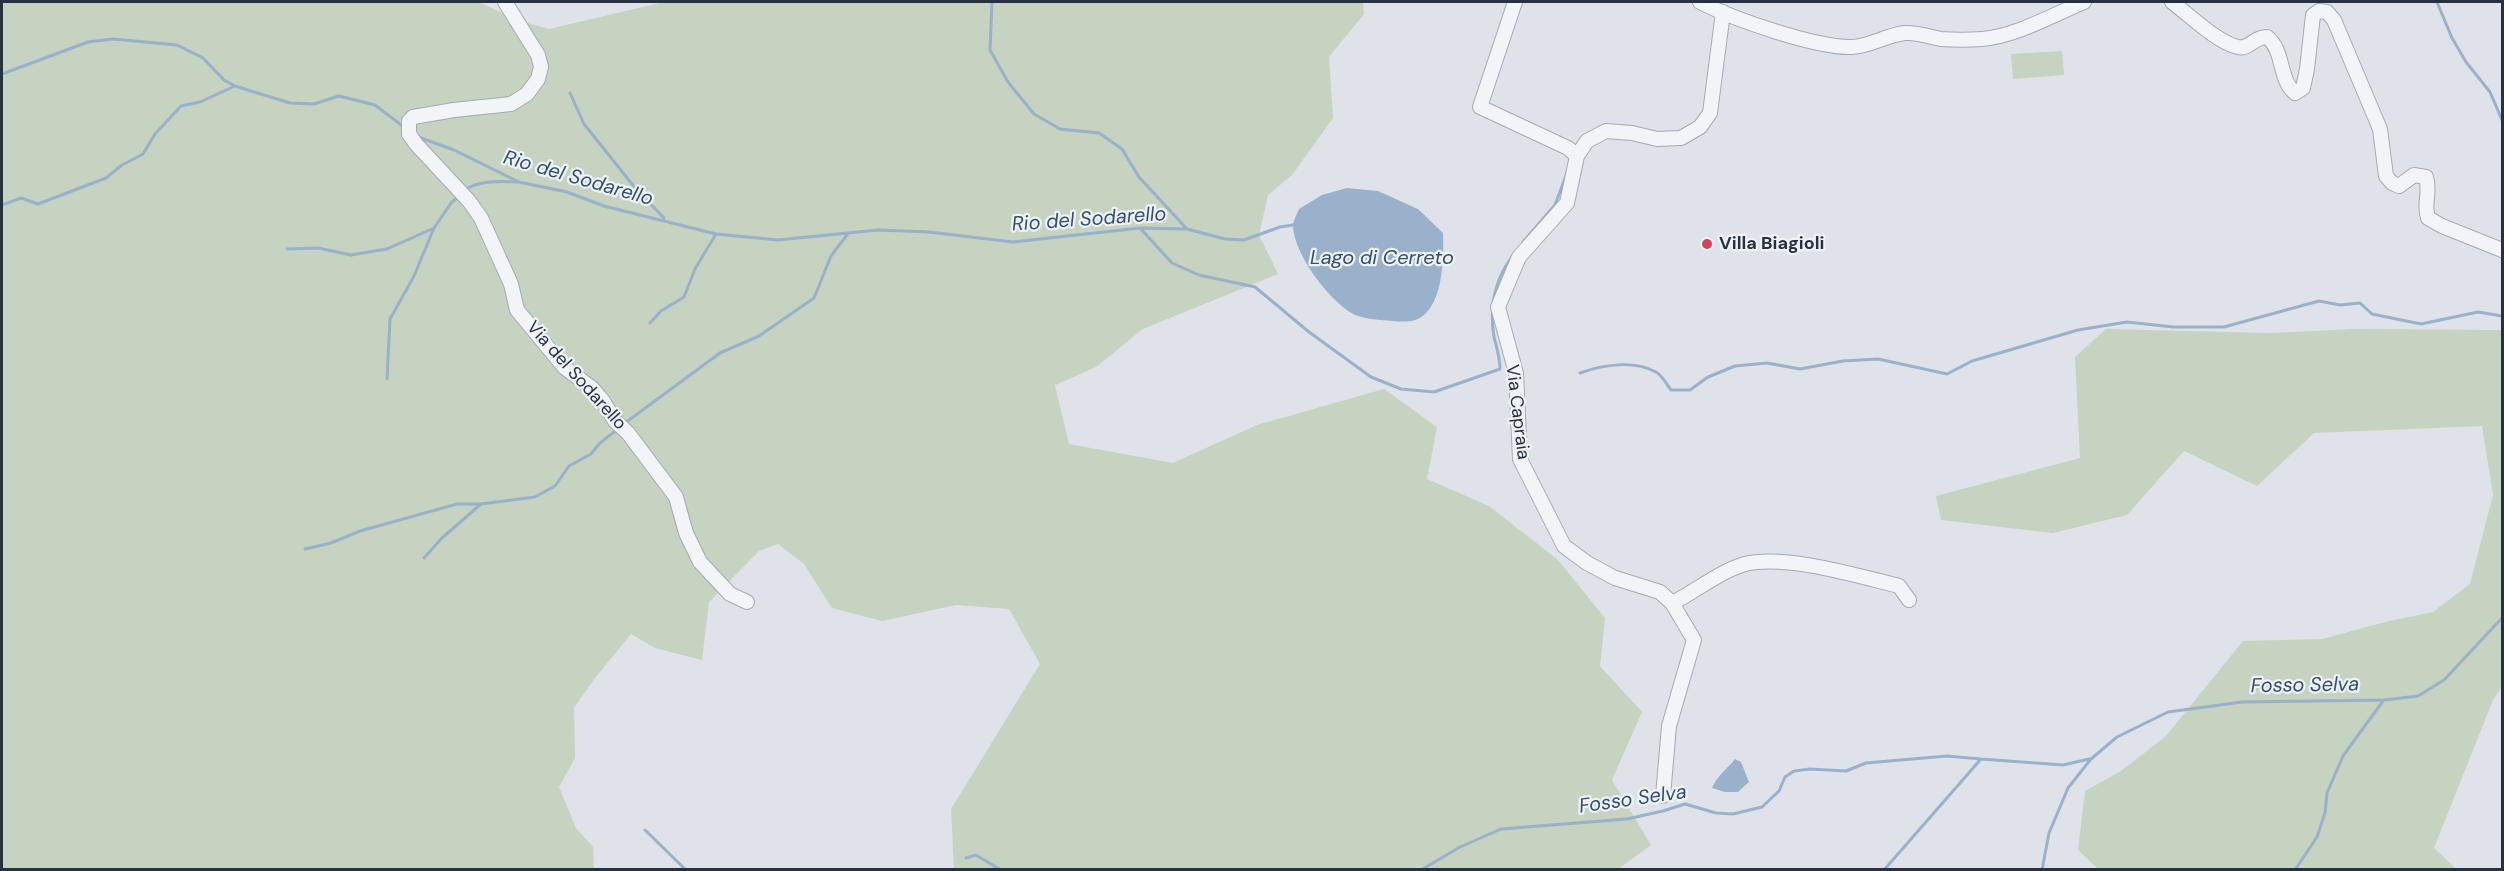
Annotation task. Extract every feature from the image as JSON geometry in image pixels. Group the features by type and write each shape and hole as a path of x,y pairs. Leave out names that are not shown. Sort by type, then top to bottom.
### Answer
{"street":[{"name":"Via del Sodarello","path":"505,2 538,55 541,67 538,79 527,94 511,104 413,117 409,122 409,134 469,201 481,218 511,284 517,310 565,368 592,388 615,421 628,434 676,497 686,533 700,562 730,594 747,602"},
{"path":"1515,2 1480,107 1568,148 1577,156 1587,141 1606,131 1632,133 1657,139 1681,138 1700,127 1710,112 1723,12"},
{"path":"1700,2 1792,36 1819,43 1850,47 1867,46 1905,33 1941,39 1984,39 2008,33 2084,2"},
{"path":"2172,2 2223,40 2239,48 2249,46 2258,37 2267,37 2274,42 2286,86 2295,93 2302,88 2307,69 2313,15 2319,11 2327,12 2334,20 2379,129 2386,176 2391,183 2399,186 2414,175 2426,177 2429,187 2424,206 2428,218 2502,250"},
{"name":"Via Capraia","path":"1577,156 1567,203 1519,257 1498,308 1516,373 1520,459 1564,546 1587,563 1615,578 1660,592 1672,603 1694,640 1669,726 1663,796"},
{"path":"1672,603 1713,578 1744,565 1760,562 1788,563 1899,586 1909,600"}],"green space":[{"path":"2,2 479,2 517,20 549,29 664,2 1363,2 1364,14 1329,57 1333,118 1292,175 1268,195 1259,235 1278,274 1143,329 1096,367 1055,385 1069,444 1173,463 1257,425 1384,389 1437,427 1427,479 1489,506 1558,560 1605,618 1600,666 1642,712 1612,780 1651,845 1617,870 954,869 951,809 1040,664 1009,609 956,605 882,621 832,608 804,564 778,544 759,551 709,602 702,660 655,648 631,634 574,708 575,758 559,787 576,828 593,847 594,869 2,870"},
{"path":"2062,51 2064,75 2013,79 2011,54"},
{"path":"2106,329 2271,333 2355,329 2502,330 2502,687 2493,700 2434,848 2456,869 2098,869 2078,850 2085,791 2121,771 2166,736 2243,641 2322,639 2433,612 2470,584 2493,495 2482,426 2314,433 2257,486 2184,451 2127,515 2053,533 1941,520 1936,496 2080,458 2075,357"}],"water":[{"name":"Lago di Cerreto","path":"1347,188 1378,191 1418,209 1443,233 1443,264 1436,297 1432,306 1419,319 1397,321 1355,315 1335,300 1306,263 1295,238 1293,226 1299,209 1322,195"},
{"path":"1735,759 1741,762 1749,782 1738,792 1725,792 1712,788 1719,776"}],"waterway":[{"path":"992,2 990,50 1008,82 1034,114 1060,129 1099,133 1122,149 1139,177 1187,229"},
{"path":"2437,2 2452,38 2466,62 2490,92 2502,120"},
{"path":"2,74 88,42 113,39 177,45 203,58 224,80 235,86"},
{"name":"Rio del Sodarello","path":"2,205 21,198 38,204 106,178 122,165 143,154 155,134 181,106 200,102 235,86 290,103 314,104 339,96 375,105 405,128"},
{"path":"570,93 584,124 636,189 664,218"},
{"name":"Rio del Sodarello","path":"418,137 454,150 519,182 567,192 604,206 716,234 778,240 878,230 929,232 1013,242 1140,228 1187,229 1225,239 1244,240 1280,227 1293,225"},
{"path":"1523,242 1555,205 1567,173"},
{"path":"464,191 482,183 518,182"},
{"path":"387,379 390,319 414,276 434,228 451,203 459,196"},
{"path":"287,249 318,248 351,255 387,249 434,228"},
{"path":"1140,228 1172,263 1199,275 1255,287 1309,332 1371,377 1401,389 1434,392 1500,369 1492,315 1494,295 1501,275 1512,257"},
{"path":"650,323 661,311 684,297 695,269 716,234"},
{"name":"Rio del Sodarello","path":"625,423 720,353 759,336 814,298 831,256 847,235"},
{"path":"1580,373 1608,366 1638,366 1658,373 1671,390 1690,390 1708,377 1735,366 1767,363 1800,369 1843,361 1878,359 1947,374 1972,361 2078,330 2127,322 2173,327 2224,327 2319,301 2340,305 2360,303 2372,314 2421,324 2478,312 2502,316"},
{"name":"Rio del Sodarello","path":"305,549 457,504 481,504 535,497 555,486 569,466 591,454 600,443 618,429"},
{"path":"424,558 442,538 481,504"},
{"name":"Fosso Selva","path":"2042,870 2049,833 2068,788 2091,759 2117,737 2168,712 2242,702 2384,700 2418,696 2444,680 2502,618"},
{"path":"2295,870 2317,837 2325,813 2327,793 2343,756 2383,701"},
{"name":"Fosso Selva","path":"1421,870 1460,847 1501,829 1627,819 1685,804 1716,813 1733,814 1762,807 1779,791 1785,777 1794,771 1810,769 1846,771 1866,763 1947,756 1981,759"},
{"name":"Fosso Selva","path":"1884,870 1981,759 2063,765 2089,759"},
{"path":"645,830 686,870"},
{"name":"Fosso Selva","path":"966,858 976,855 1001,870"}],"place":[{"name":"Villa Biagioli","path":"1707,244"}]}
